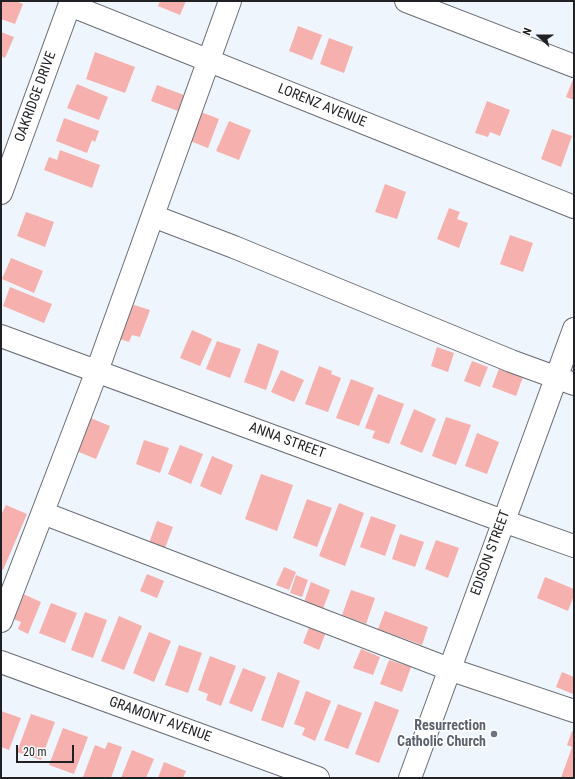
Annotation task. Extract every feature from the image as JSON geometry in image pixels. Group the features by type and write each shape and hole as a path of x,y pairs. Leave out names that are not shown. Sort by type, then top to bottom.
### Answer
{"street":[{"path":"1,621 97,371 230,1"},
{"path":"406,1 574,66"},
{"name":"LORENZ AVENUE","path":"71,3 209,61 574,207"},
{"name":"OAKRIDGE DRIVE","path":"1,193 71,3"},
{"path":"153,216 234,247 511,361 565,380"},
{"name":"EDISON STREET","path":"410,778 503,521 565,380 574,329"},
{"name":"ANNA STREET","path":"1,336 574,546"},
{"path":"43,513 449,668 574,711"},
{"name":"GRAMONT AVENUE","path":"1,662 318,778"}],"building":[{"path":"1,1 16,1 23,4 15,24 1,19"},
{"path":"160,1 186,1 180,15 158,6"},
{"path":"298,26 322,35 312,60 289,51"},
{"path":"1,32 14,37 5,58 1,56"},
{"path":"329,38 353,47 344,73 320,64"},
{"path":"95,52 135,67 125,93 86,79"},
{"path":"574,77 574,100 566,97"},
{"path":"77,84 108,97 99,120 67,108"},
{"path":"157,85 184,95 178,111 151,101"},
{"path":"487,101 510,110 500,136 490,132 488,137 475,133"},
{"path":"196,110 219,119 208,148 185,139"},
{"path":"64,118 99,131 95,142 92,140 87,153 56,141"},
{"path":"229,121 251,130 239,160 216,151"},
{"path":"552,129 572,136 561,167 541,159"},
{"path":"60,150 100,165 92,188 44,170 49,157 57,160"},
{"path":"385,184 406,192 397,219 375,212"},
{"path":"449,208 460,212 457,219 468,223 459,248 437,239"},
{"path":"26,212 54,222 45,247 17,236"},
{"path":"510,235 533,243 523,272 500,264"},
{"path":"11,258 43,271 34,293 2,279"},
{"path":"10,287 52,304 44,323 3,306"},
{"path":"131,304 150,310 140,337 132,335 129,342 114,337"},
{"path":"192,330 212,339 200,366 180,358"},
{"path":"217,341 241,349 230,378 206,369"},
{"path":"258,343 279,351 266,390 244,382"},
{"path":"437,347 454,353 448,372 431,366"},
{"path":"472,361 488,367 480,387 464,381"},
{"path":"319,366 332,371 331,374 341,378 328,412 305,404"},
{"path":"499,369 523,377 516,396 492,387"},
{"path":"281,370 304,380 294,402 271,392"},
{"path":"351,379 374,388 359,426 336,418"},
{"path":"378,394 404,404 389,444 372,438 375,431 365,428"},
{"path":"414,409 436,419 422,453 400,444"},
{"path":"83,415 110,426 96,459 69,448"},
{"path":"446,417 471,425 456,465 432,456"},
{"path":"477,433 499,442 487,474 465,466"},
{"path":"144,440 169,448 160,473 136,464"},
{"path":"180,445 203,454 191,484 168,474"},
{"path":"212,456 233,465 221,495 200,486"},
{"path":"261,474 293,485 277,531 245,519"},
{"path":"307,499 332,508 317,547 293,538"},
{"path":"339,503 364,513 345,566 319,556"},
{"path":"6,505 27,514 3,570 1,569 1,515"},
{"path":"371,516 396,525 385,556 360,547"},
{"path":"157,521 173,527 165,548 149,543"},
{"path":"400,534 424,542 415,567 392,559"},
{"path":"436,540 459,548 448,578 425,569"},
{"path":"284,567 296,572 289,590 276,585"},
{"path":"147,574 164,581 157,598 140,591"},
{"path":"296,575 308,580 302,597 290,593"},
{"path":"545,577 574,589 574,595 568,611 537,598"},
{"path":"311,582 330,590 323,609 304,602"},
{"path":"351,590 375,598 366,624 342,615"},
{"path":"21,593 41,602 28,634 18,629 21,622 11,618"},
{"path":"51,603 77,613 65,643 39,633"},
{"path":"385,611 428,627 422,645 378,629"},
{"path":"85,612 107,620 93,658 71,650"},
{"path":"119,616 142,626 124,670 101,661"},
{"path":"310,625 326,632 319,650 303,643"},
{"path":"149,632 171,641 154,682 133,673"},
{"path":"179,645 202,653 188,693 165,685"},
{"path":"361,649 380,657 373,675 353,668"},
{"path":"210,656 236,666 221,706 206,700 208,694 198,690"},
{"path":"389,660 411,667 402,692 380,684"},
{"path":"243,668 266,677 252,712 229,703"},
{"path":"278,672 300,681 283,728 261,720"},
{"path":"562,672 574,677 573,694 556,687"},
{"path":"306,691 331,701 315,741 302,735 305,728 294,724"},
{"path":"375,701 399,710 379,763 355,754"},
{"path":"338,704 362,713 348,749 324,740"},
{"path":"1,711 21,718 9,750 1,747"},
{"path":"31,714 55,722 41,760 17,752"},
{"path":"63,728 88,737 74,774 49,765"},
{"path":"572,731 574,732 574,778 561,778 572,747 567,745"},
{"path":"108,742 122,747 111,778 83,777 95,745 105,749"},
{"path":"132,750 154,759 146,778 121,778"},
{"path":"164,762 186,771 183,778 158,778"}],"place":[{"name":"Resurrection Catholic Church","path":"494,734"}]}
